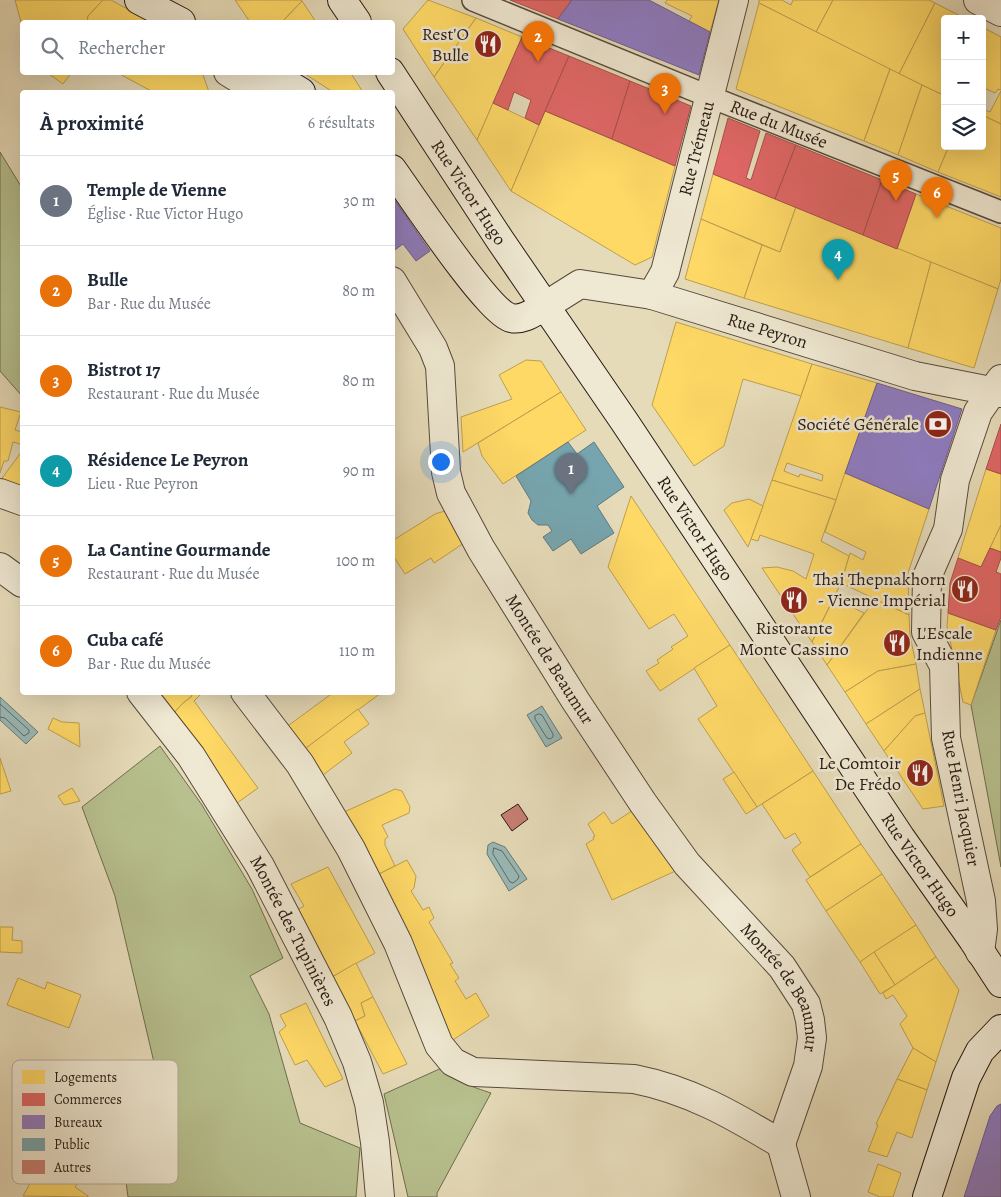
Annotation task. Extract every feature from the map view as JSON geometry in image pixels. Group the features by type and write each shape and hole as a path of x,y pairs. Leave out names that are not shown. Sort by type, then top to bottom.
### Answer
{"street":[{"path":"140,0 178,20"},
{"path":"342,0 356,20"},
{"name":"Rue du Musée","path":"473,0 708,96 1001,212"},
{"name":"Rue Trémeau","path":"652,294 665,272 708,96 734,0"},
{"path":"978,0 1001,12"},
{"path":"233,75 258,90"},
{"path":"273,75 298,90"},
{"name":"Rue Victor Hugo","path":"392,75 500,240 624,421 901,838 974,940 1001,983"},
{"name":"Rue Peyron","path":"395,173 441,239 492,304 508,318 520,320 580,284 652,294 915,376 998,388"},
{"name":"Montée de Beaumur","path":"395,286 433,348 440,366 446,472 451,493 480,549 575,700 649,811 687,864 782,968 806,1004 812,1038 808,1066 781,1144"},
{"name":"Rue Henri Jacquier","path":"980,952 983,929 981,901 946,738 944,666 926,632 927,577 948,529 955,480 978,412 998,388"},
{"path":"0,493 20,499"},
{"path":"0,567 20,582"},
{"name":"Montée des Tupinières","path":"143,695 191,756 260,866 338,1017 356,1062 369,1103 380,1197"},
{"path":"247,695 300,764 351,849 398,943 439,1045 453,1062 473,1072 634,1079 660,1084 716,1106 781,1144 796,1197"},
{"path":"927,1197 966,1078 980,1051 1001,1029"}],"green space":[{"path":"0,152 20,185 20,394 0,371"},
{"path":"1001,620 1001,867 971,705"},
{"path":"160,746 202,805 252,889 283,958 250,976 269,1014 300,1123 360,1148 356,1197 128,1197 126,1184 178,1184 178,1060 153,1060 115,896 82,807"},
{"path":"446,1066 466,1084 491,1093 437,1193 437,1197 408,1197 384,1094"}],"water":[{"path":"0,697 38,732 26,744 0,720"},
{"path":"542,706 562,738 546,747 527,715"},
{"path":"493,842 505,847 527,879 509,891 487,854 488,845"}],"building: Logements":[{"path":"15,0 103,0 88,16 87,20 20,20"},
{"path":"103,0 111,0 147,20 87,20 88,16"},
{"path":"235,0 302,1 284,20 249,20"},
{"path":"428,0 476,18 434,77 403,29"},
{"path":"667,0 719,0 710,32 689,21 692,16 665,3"},
{"path":"759,0 782,0 791,5 793,0 833,0 816,32 759,3"},
{"path":"833,0 929,0 935,3 899,74 816,32"},
{"path":"302,1 315,20 284,20"},
{"path":"759,3 890,69 864,141 736,89"},
{"path":"935,3 958,15 941,15 941,94 899,74"},
{"path":"476,18 522,37 477,140 434,77"},
{"path":"986,29 1001,37 1001,90 998,89 995,93 986,89"},
{"path":"890,69 922,85 898,155 864,141"},
{"path":"50,75 70,75 63,84"},
{"path":"122,75 203,75 208,90 149,90"},
{"path":"307,75 352,75 362,90 330,90"},
{"path":"922,85 941,94 941,150 947,150 938,172 898,155"},
{"path":"1001,91 1001,124 986,117 986,110 990,112"},
{"path":"493,103 539,125 511,191 477,140"},
{"path":"545,111 675,166 652,257 635,265 511,191"},
{"path":"986,117 1001,124 1001,197 938,172 947,150 986,150"},
{"path":"713,174 796,207 780,252 701,219"},
{"path":"916,194 1001,228 1001,279 998,289 897,249"},
{"path":"796,207 931,262 908,348 744,298 762,245 780,252"},
{"path":"701,219 762,245 744,298 685,279"},
{"path":"931,262 998,289 974,368 908,348"},
{"path":"676,322 812,364 801,396 743,379 724,446 694,466 652,405"},
{"path":"526,360 541,361 561,392 463,452 461,417 512,399 499,375"},
{"path":"812,364 877,383 836,500 772,480","holes":["787,463 823,475 822,481 800,474 799,477 784,471"]},
{"path":"561,392 586,430 503,484 482,456 478,443"},
{"path":"0,407 20,412 15,430 20,431 20,444 13,442 8,461 4,461 0,473"},
{"path":"20,454 20,487 0,481"},
{"path":"986,469 1001,474 1001,525 981,567 958,558"},
{"path":"845,473 929,509 908,573 909,615 841,583 850,553 863,560 866,552 825,532"},
{"path":"772,480 836,500 821,541 849,556 841,583 812,642 762,568 777,567 793,571 806,579 814,554 760,535 758,541 751,539"},
{"path":"631,496 730,645 660,691 646,671 659,663 657,660 673,649 671,647 688,636 674,614 649,629 608,567"},
{"path":"749,499 763,506 748,547 724,510 732,503"},
{"path":"451,509 464,543 434,563 431,558 405,574 395,559 395,539 435,514"},
{"path":"1001,525 1001,552 990,548"},
{"path":"834,598 864,613 827,665 812,642"},
{"path":"875,599 909,615 910,636 916,664 878,671 845,692 827,665"},
{"path":"948,613 996,630 971,705 963,702 947,626"},
{"path":"730,645 813,771 757,807 698,719 717,706 694,668"},
{"path":"916,664 920,689 866,724 845,692 878,671"},
{"path":"920,689 925,713 915,716 884,751 866,724"},
{"path":"157,695 192,695 192,696 173,714"},
{"path":"200,695 194,701 258,788 237,803 173,714 192,696"},
{"path":"330,695 378,695 302,751 285,728"},
{"path":"358,709 369,724 344,742 352,753 319,778 302,751"},
{"path":"925,713 944,806 923,809 884,751 915,716"},
{"path":"53,718 62,722 79,723 80,747 48,729"},
{"path":"0,758 11,791 0,794"},
{"path":"813,771 861,844 810,877 792,850 801,843 795,833 785,839 762,804"},
{"path":"734,772 757,807 746,814 723,779"},
{"path":"72,788 80,801 64,805 58,796"},
{"path":"395,789 402,791 410,807 409,813 382,825 388,837 385,839 385,845 395,866 373,877 342,813"},
{"path":"638,807 682,868 612,900 586,844 594,839 593,837 595,836 588,824 604,812 612,824"},
{"path":"861,844 882,874 826,911 806,880"},
{"path":"407,860 416,876 414,888 411,891 423,910 429,907 434,918 429,922 453,963 450,964 459,978 455,981 466,999 476,993 489,1016 450,1042 373,877"},
{"path":"328,867 375,953 332,977 297,910 304,906 291,884"},
{"path":"882,874 916,925 860,962 826,911"},
{"path":"916,925 936,957 895,985 874,952"},
{"path":"0,927 13,927 12,940 22,941 22,953 0,952"},
{"path":"874,952 895,985 880,994 860,962"},
{"path":"936,957 959,990 936,1062 913,1048 900,1024 907,1016 893,995 886,999 883,993"},
{"path":"356,963 373,997 361,1003 365,1016 355,1021 332,977"},
{"path":"18,978 45,989 47,982 81,995 69,1028 7,1005"},
{"path":"373,997 407,1064 383,1074 355,1021 365,1016 361,1003"},
{"path":"306,1003 343,1079 325,1087 307,1060 295,1065 279,1032 286,1026 280,1015"},
{"path":"913,1048 936,1062 927,1090 897,1079"},
{"path":"897,1079 927,1090 912,1138 897,1132 887,1157 868,1151 878,1125 876,1124"},
{"path":"878,1164 901,1173 893,1197 880,1197 868,1192"},
{"path":"30,1184 77,1184 75,1187 88,1197 23,1196"}],"building: Commerces":[{"path":"510,0 571,0 571,1 558,19"},
{"path":"522,37 569,56 539,125 525,118 531,100 514,92 508,110 493,103"},
{"path":"569,56 630,81 612,139 545,111"},
{"path":"630,81 691,106 675,166 612,139"},
{"path":"728,118 760,131 746,178 751,180 766,133 796,145 775,199 713,174"},
{"path":"796,145 882,180 863,235 775,199"},
{"path":"882,180 916,194 897,249 863,235"},
{"path":"1001,424 1001,474 986,469"},
{"path":"990,548 1001,552 996,572 1001,574 1001,617 996,630 948,613 950,583 958,558 981,567"}],"building: Bureaux":[{"path":"572,0 649,0 710,32 699,75 558,19"},
{"path":"395,200 430,251 416,261 403,244 395,250"},
{"path":"877,383 962,409 929,509 845,473"},
{"path":"1001,1104 1001,1197 964,1197 990,1116 997,1106"}],"building: Public":[{"path":"568,442 577,454 594,442 624,487 597,506 614,533 581,554 571,539 553,551 543,537 552,531 548,525 538,525 532,520 528,513 531,501 516,476"}],"building: Autres":[{"path":"518,804 528,819 512,831 501,815"}],"place":[{"name":"Rest'O Bulle","path":"488,44"},
{"name":"Bulle","path":"538,62"},
{"name":"Bistrot 17","path":"665,114"},
{"name":"La Cantine Gourmande","path":"896,201"},
{"name":"Cuba café","path":"937,218"},
{"name":"Résidence Le Peyron","path":"838,280"},
{"name":"Société Générale","path":"938,424"},
{"name":"Temple de Vienne","path":"571,494"},
{"name":"Thai Thepnakhorn - Vienne Impérial","path":"965,589"},
{"name":"Ristorante Monte Cassino","path":"794,600"},
{"name":"L'Escale Indienne","path":"897,643"},
{"name":"Le Comtoir De Frédo","path":"920,773"}]}
